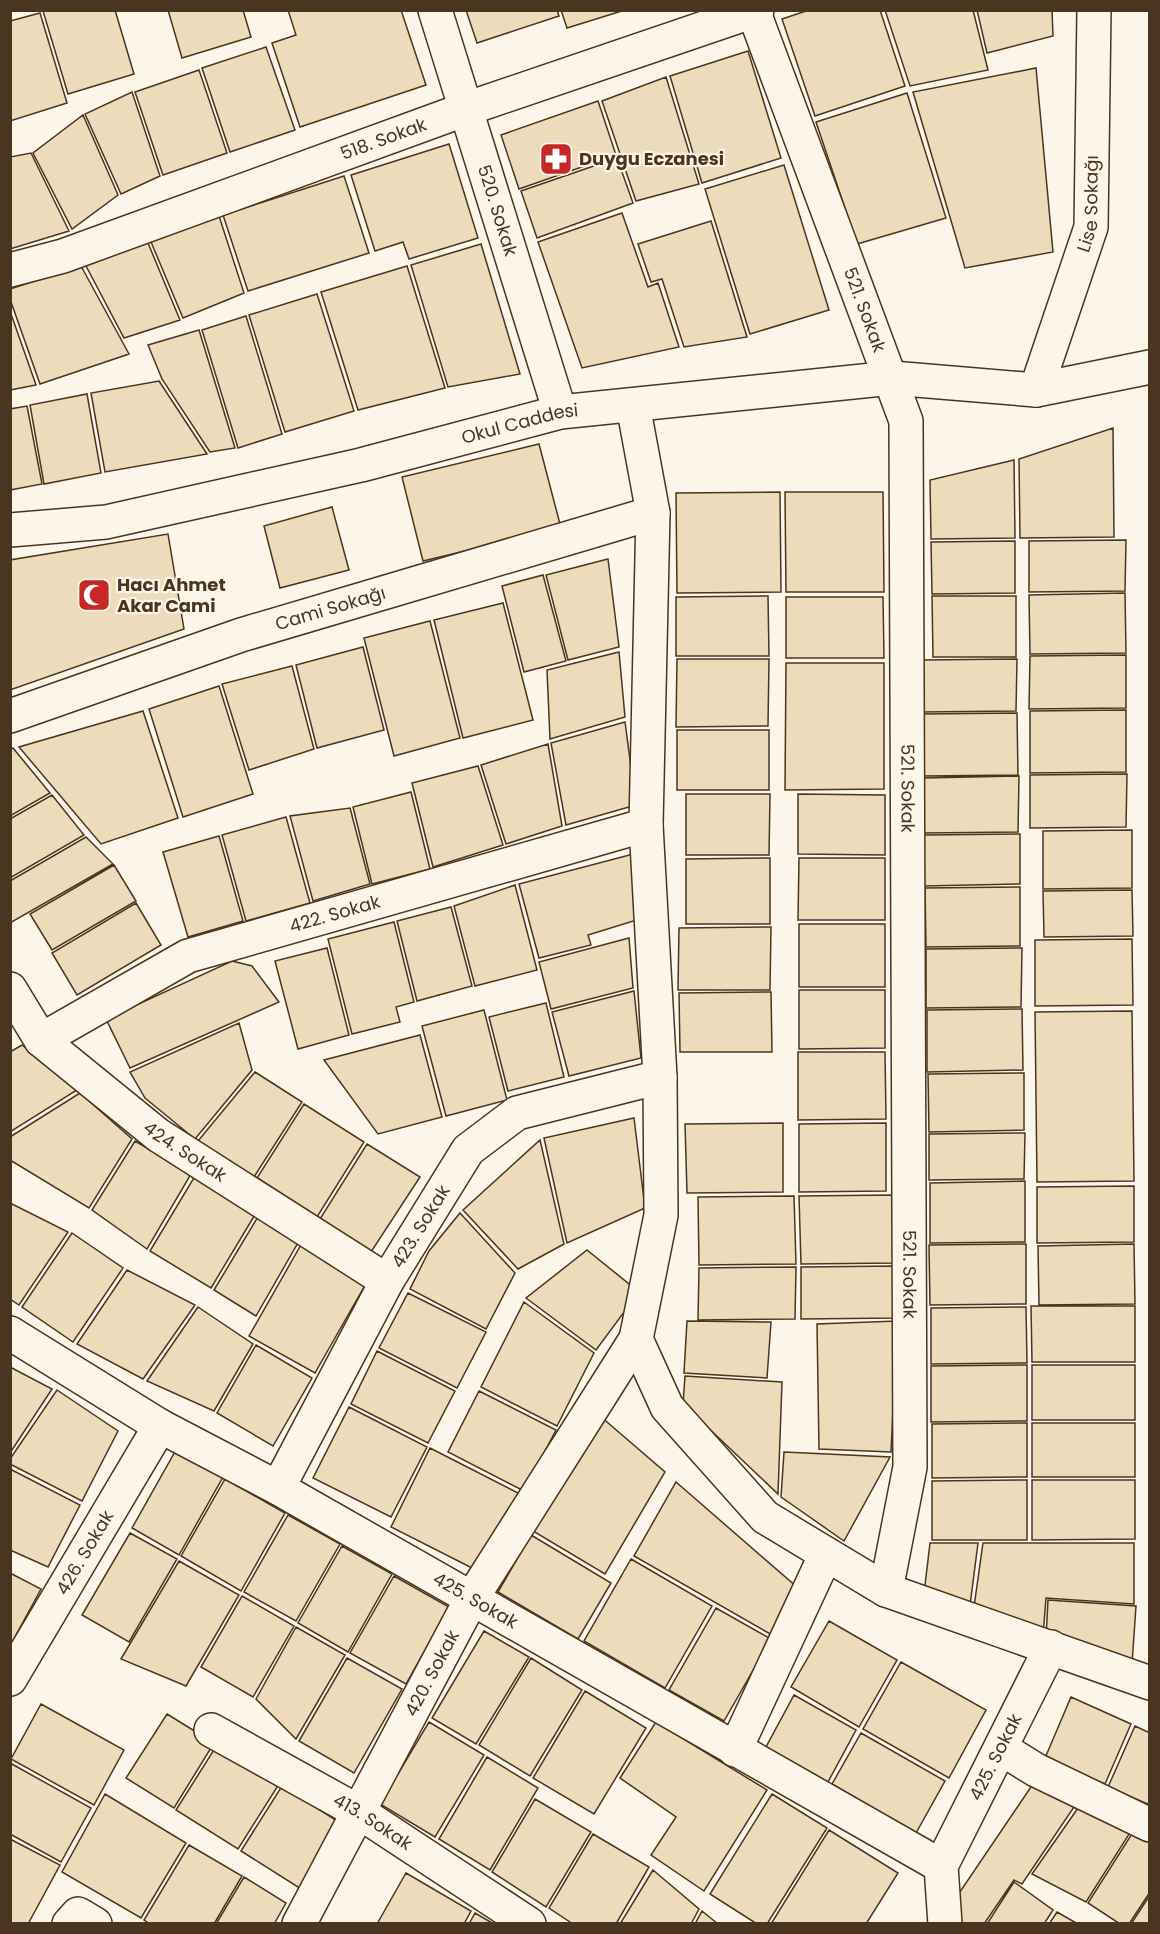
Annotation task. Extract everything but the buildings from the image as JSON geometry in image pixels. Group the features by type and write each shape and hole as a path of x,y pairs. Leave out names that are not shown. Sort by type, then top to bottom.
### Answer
{"street":[{"name":"520. Sokak","path":"435,10 560,412"},
{"name":"Lise Sokağı","path":"1036,390 1091,226 1094,10"},
{"name":"518. Sokak","path":"10,270 63,256 466,109 755,11"},
{"name":"521. Sokak","path":"755,11 906,421 910,1467 886,1590"},
{"name":"Okul Caddesi","path":"10,530 106,522 361,465 560,412 892,378 1036,390 1149,367"},
{"path":"633,405 653,513 646,825 660,1077 662,1215 636,1340 667,1407 765,1517 886,1590 1149,1683"},
{"name":"Cami Sokağı","path":"10,716 241,635 653,513"},
{"name":"422. Sokak","path":"41,1040 189,956 646,825"},
{"name":"424. Sokak","path":"10,989 41,1040 158,1135 387,1281"},
{"name":"423. Sokak","path":"278,1488 387,1281 468,1150 517,1113 660,1077"},
{"name":"425. Sokak","path":"10,1333 160,1426 278,1488 941,1866 1052,1647"},
{"name":"420. Sokak","path":"299,1923 472,1598 636,1340"},
{"name":"426. Sokak","path":"10,1679 160,1426"},
{"path":"735,1750 826,1554"},
{"name":"413. Sokak","path":"211,1730 359,1812 529,1923"},
{"path":"1002,1749 1036,1770 1149,1825"},
{"path":"941,1866 945,1923"},
{"path":"69,1923 78,1914 96,1923"}],"place":[{"name":"Duygu Eczanesi","path":"556,159"},
{"name":"Hacı Ahmet Akar Cami","path":"94,595"}]}
